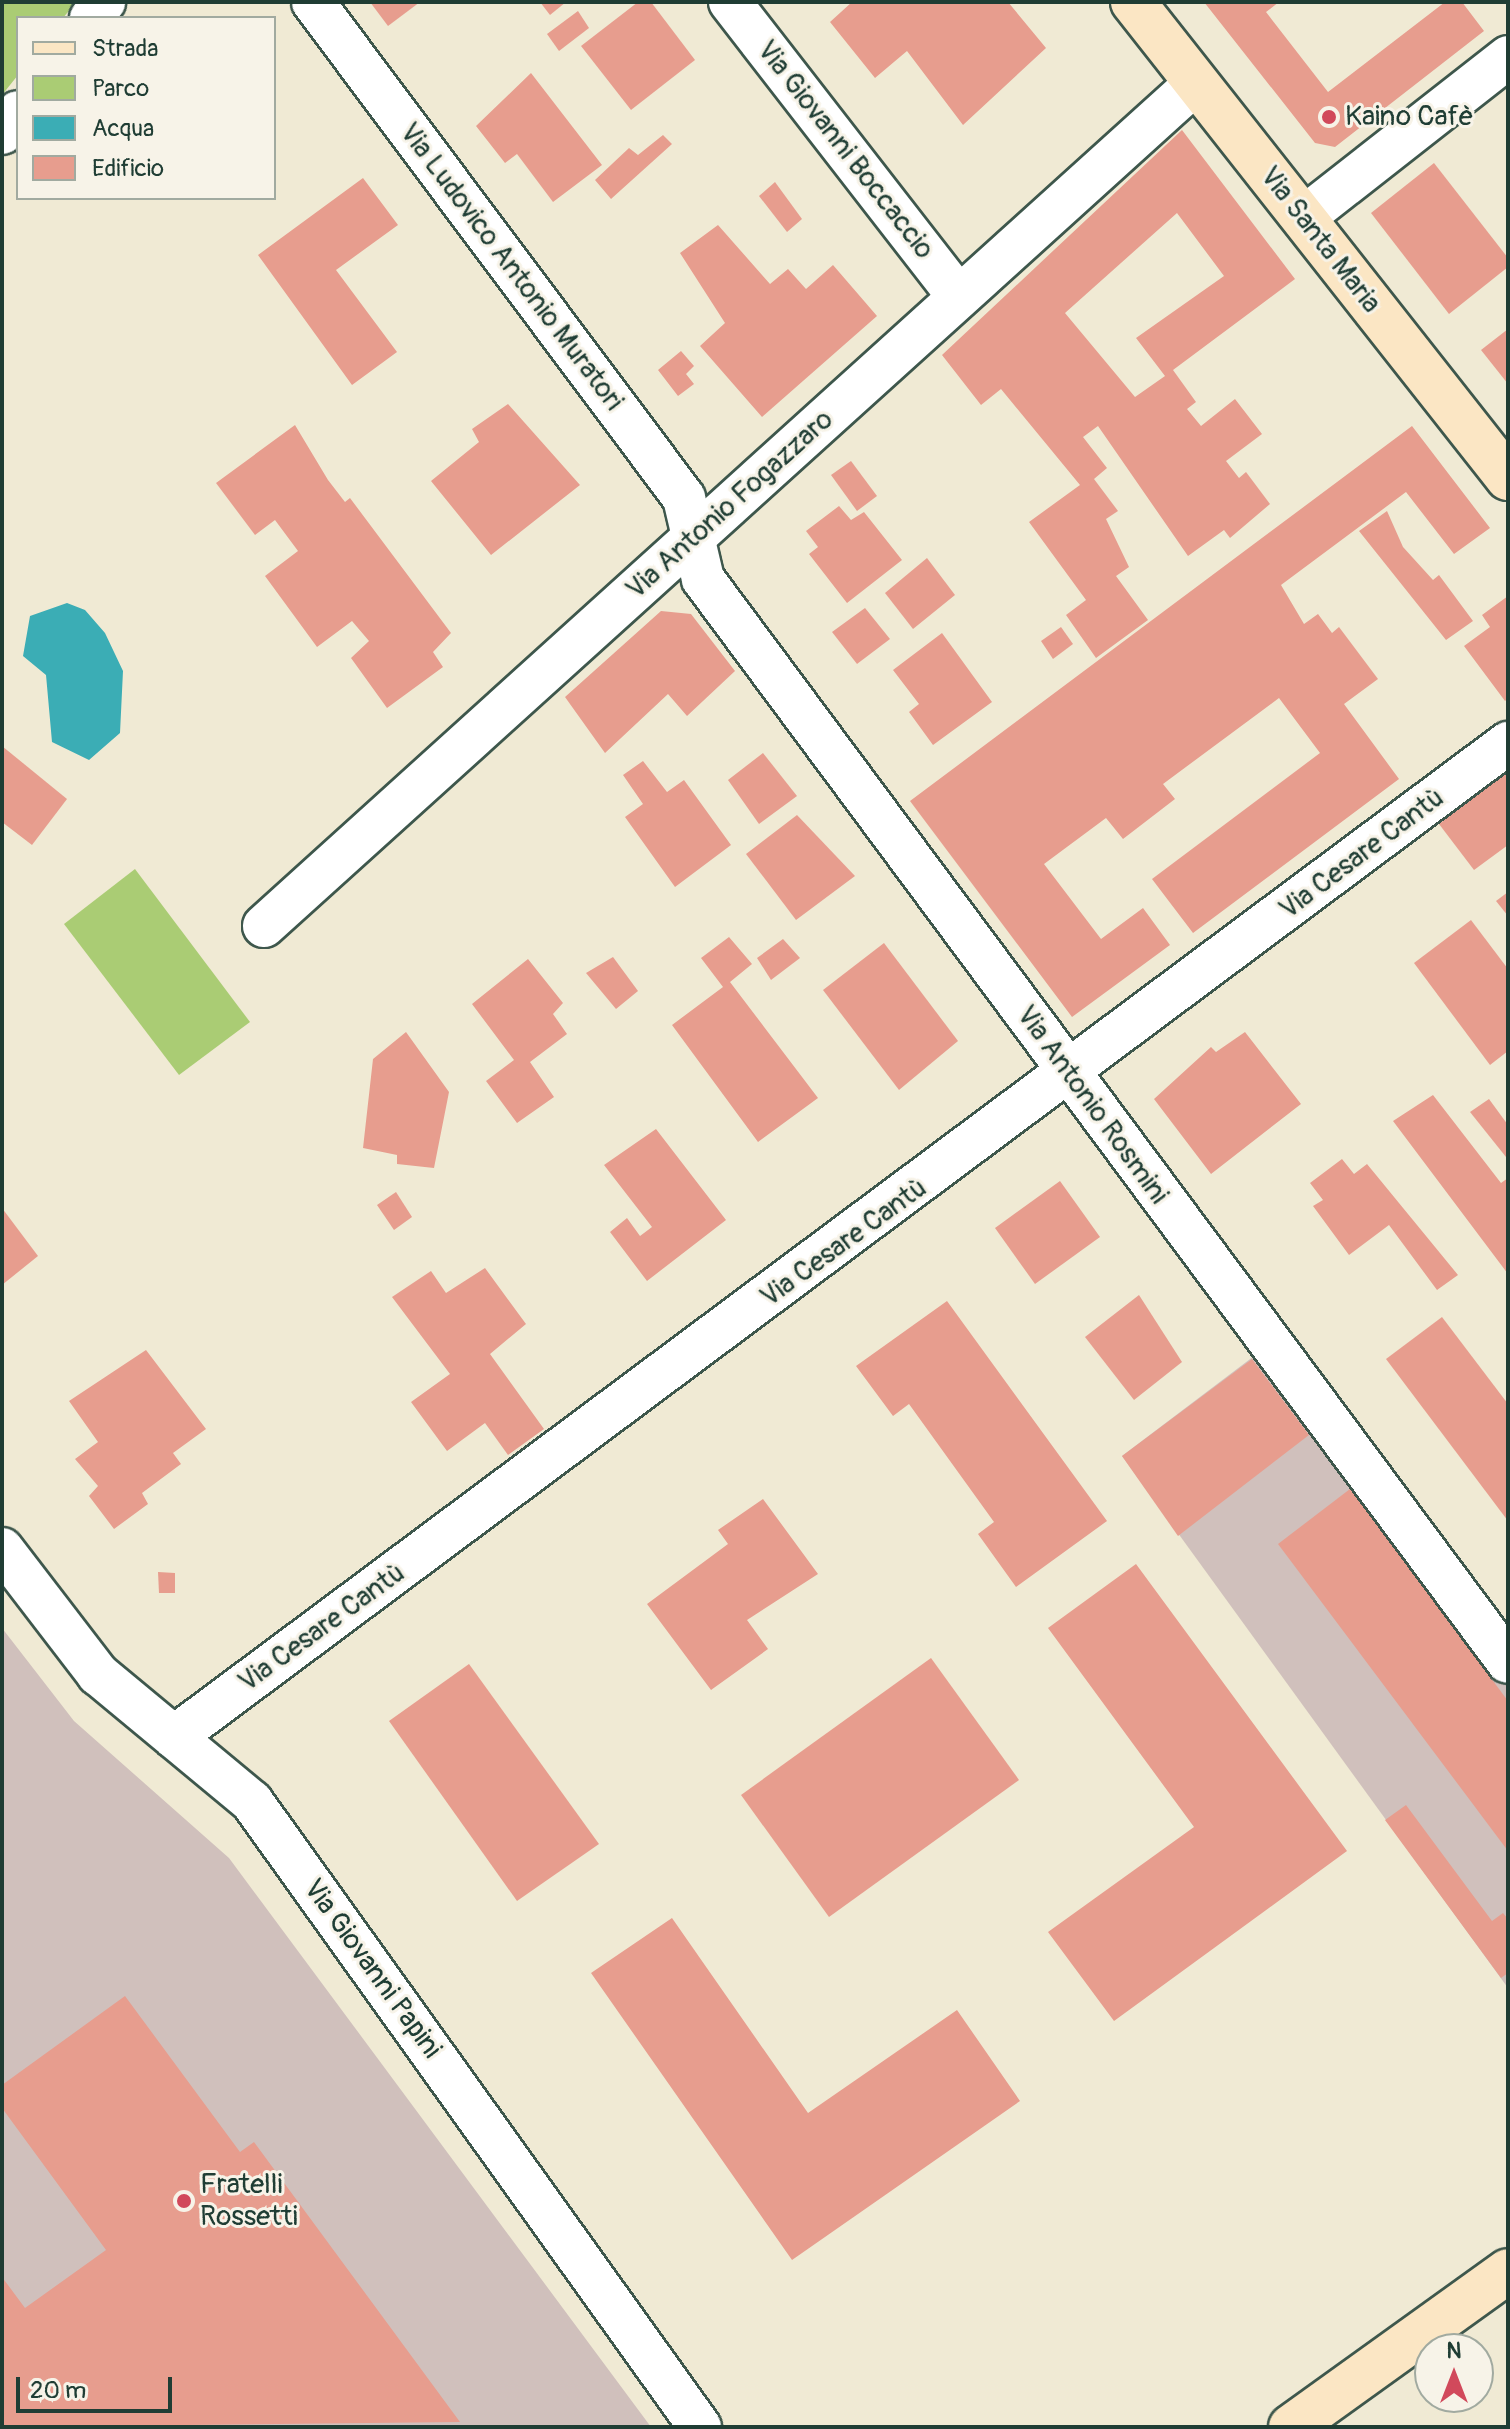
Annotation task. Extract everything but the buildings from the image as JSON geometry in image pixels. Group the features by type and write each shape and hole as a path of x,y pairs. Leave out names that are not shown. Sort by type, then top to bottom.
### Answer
{"street":[{"name":"Via Ludovico Antonio Muratori","path":"313,2 684,498 694,538"},
{"name":"Via Giovanni Boccaccio","path":"730,2 959,297"},
{"name":"Via Santa Maria","path":"1133,2 1508,478"},
{"path":"1303,218 1508,57"},
{"name":"Via Antonio Fogazzaro","path":"264,926 1196,83"},
{"path":"2,133 16,115"},
{"name":"Via Antonio Rosmini","path":"694,538 703,579 1508,1662"},
{"name":"Via Cesare Cantù","path":"174,1737 1071,1075 1508,743"},
{"name":"Via Giovanni Papini","path":"2,1549 98,1674 252,1802 700,2427"},
{"path":"1291,2427 1508,2271"}],"shaded area":[{"path":"1266,1347 1508,1670 1508,1988 1122,1456"},
{"path":"2,1628 74,1721 229,1858 651,2427 2,2427"}],"green space":[{"path":"2,2 76,2 65,16 16,16 16,78 2,95"},
{"path":"135,869 250,1022 179,1075 64,924"}],"water":[{"path":"67,603 85,610 105,633 123,671 120,733 89,760 52,742 46,675 23,656 30,616"}],"place":[{"name":"Kaino Cafè","path":"1329,117"},
{"name":"Fratelli Rossetti","path":"184,2201"}]}
